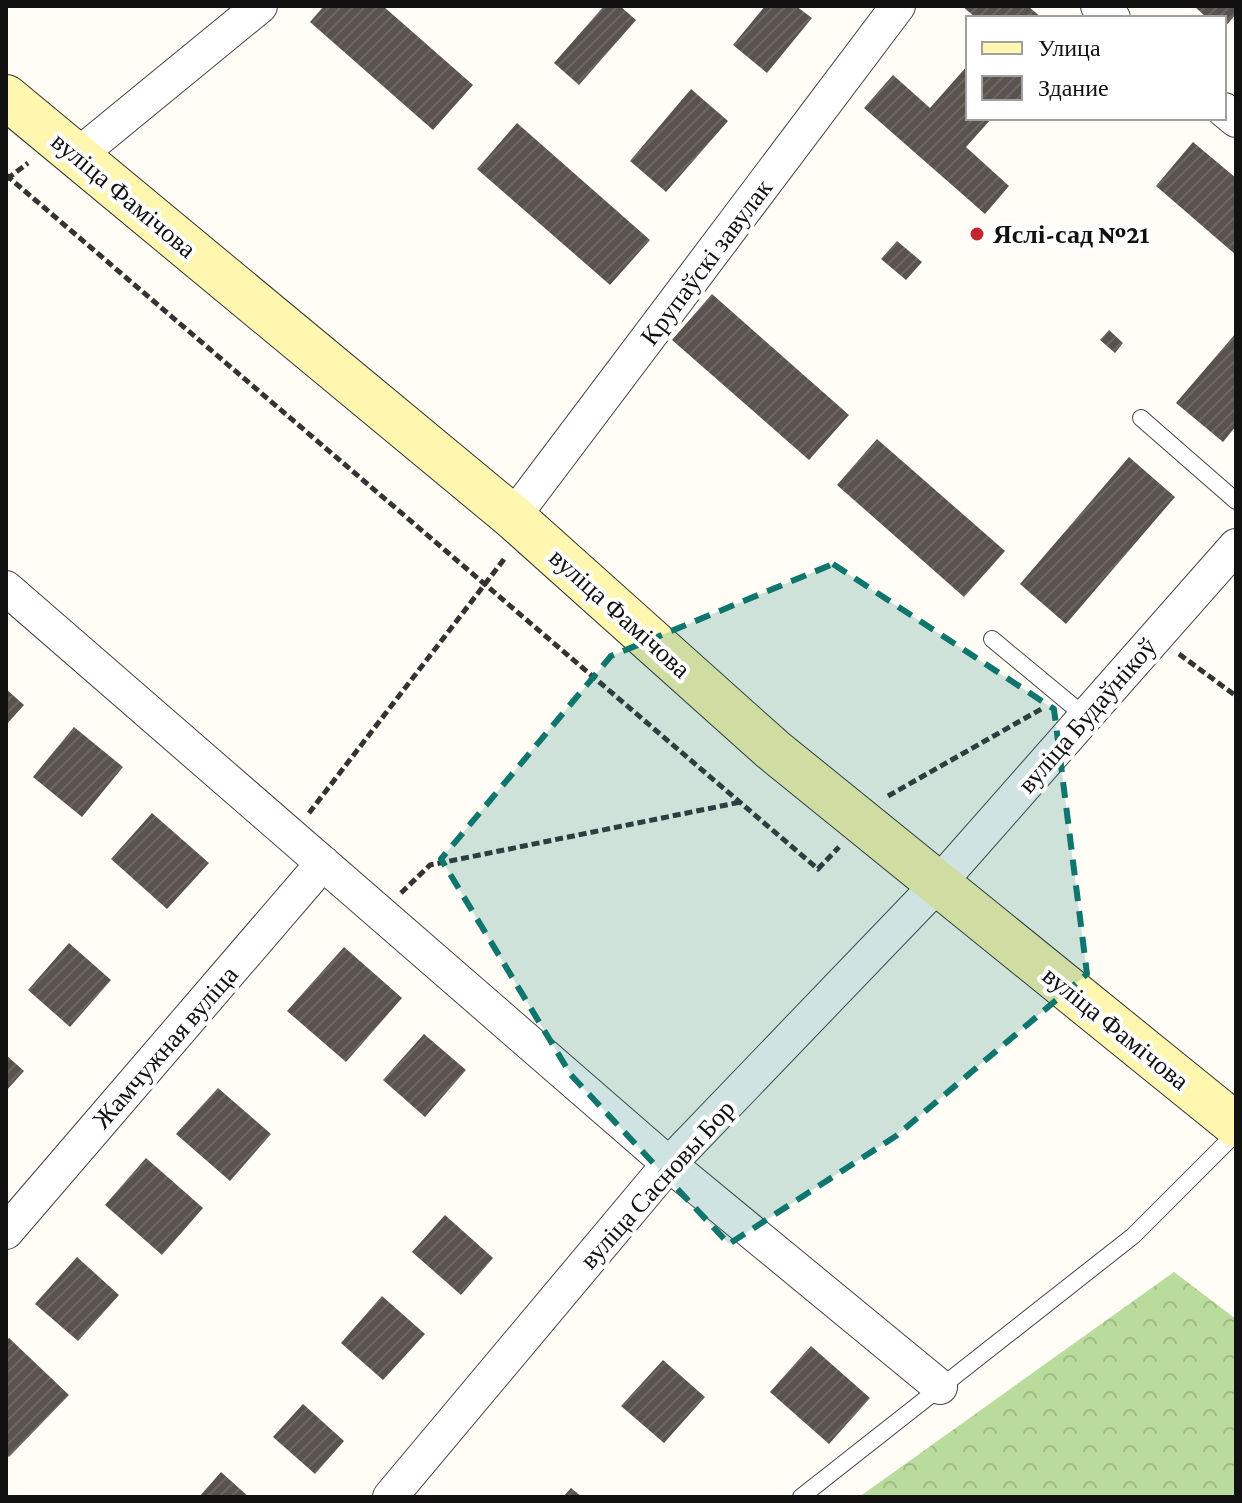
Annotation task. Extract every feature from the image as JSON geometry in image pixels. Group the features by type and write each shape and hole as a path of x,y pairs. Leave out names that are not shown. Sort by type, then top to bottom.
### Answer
{"main road":[{"name":"вуліца Фамічова","path":"6,97 513,517 772,749 1236,1125"}],"street":[{"path":"77,156 260,6"},
{"name":"Крупаўскі завулак","path":"513,517 898,6"},
{"name":"вуліца Будаўнікоў","path":"938,884 1236,546"},
{"path":"6,588 669,1164 940,1387"},
{"name":"Жамчужная вуліца","path":"6,1232 323,863"},
{"name":"вуліца Сасновы Бор","path":"390,1497 669,1164 938,884"}],"lane":[{"path":"1141,418 1236,501"},
{"path":"992,639 1086,717"},
{"path":"801,1497 1133,1236 1236,1133"}],"path":[{"path":"292,836 505,560 513,517"},
{"path":"1156,637 1236,696"},
{"path":"380,913 430,865 741,802"}],"highlighted area":[{"path":"833,564 1054,709 1087,974 896,1136 729,1244 571,1075 441,859 611,656"}],"green space":[{"path":"1174,1272 1236,1319 1236,1497 859,1497"}],"building":[{"path":"324,6 383,6 473,85 433,130 310,22"},
{"path":"604,6 620,6 636,20 579,85 554,63"},
{"path":"765,6 796,6 812,18 767,73 733,45"},
{"path":"962,6 1028,6 1040,16 974,16"},
{"path":"1194,6 1236,6 1236,14 1226,26 1226,16 1205,16"},
{"path":"966,67 966,120 990,120 966,147 1009,186 985,214 864,108 893,75 930,108"},
{"path":"691,89 728,121 666,192 630,161"},
{"path":"517,123 650,240 610,285 477,169"},
{"path":"1193,142 1236,178 1236,255 1156,186"},
{"path":"897,241 922,262 906,280 881,259"},
{"path":"712,294 849,415 809,460 672,340"},
{"path":"1109,330 1123,343 1115,353 1100,340"},
{"path":"1236,333 1236,426 1223,442 1176,403"},
{"path":"877,439 1005,551 964,597 837,485"},
{"path":"1129,457 1175,497 1066,624 1020,584"},
{"path":"6,689 24,705 6,725"},
{"path":"74,727 123,767 82,817 33,777"},
{"path":"152,813 209,863 167,909 111,859"},
{"path":"69,943 111,980 70,1027 28,990"},
{"path":"344,947 402,998 346,1062 287,1011"},
{"path":"424,1034 466,1070 425,1117 383,1080"},
{"path":"6,1055 24,1071 6,1091"},
{"path":"218,1088 271,1134 230,1181 176,1134"},
{"path":"146,1158 203,1208 162,1255 105,1205"},
{"path":"445,1215 493,1258 461,1295 412,1252"},
{"path":"77,1257 119,1295 78,1341 35,1304"},
{"path":"382,1296 425,1334 383,1380 341,1343"},
{"path":"9,1338 69,1395 9,1457 6,1454 6,1341"},
{"path":"811,1346 870,1398 829,1444 770,1392"},
{"path":"663,1360 705,1397 664,1443 621,1406"},
{"path":"303,1404 344,1441 315,1474 273,1437"},
{"path":"221,1472 249,1497 199,1497"},
{"path":"571,1488 582,1497 563,1497"}],"place":[{"name":"Яслі-сад №21","path":"977,234"}]}
